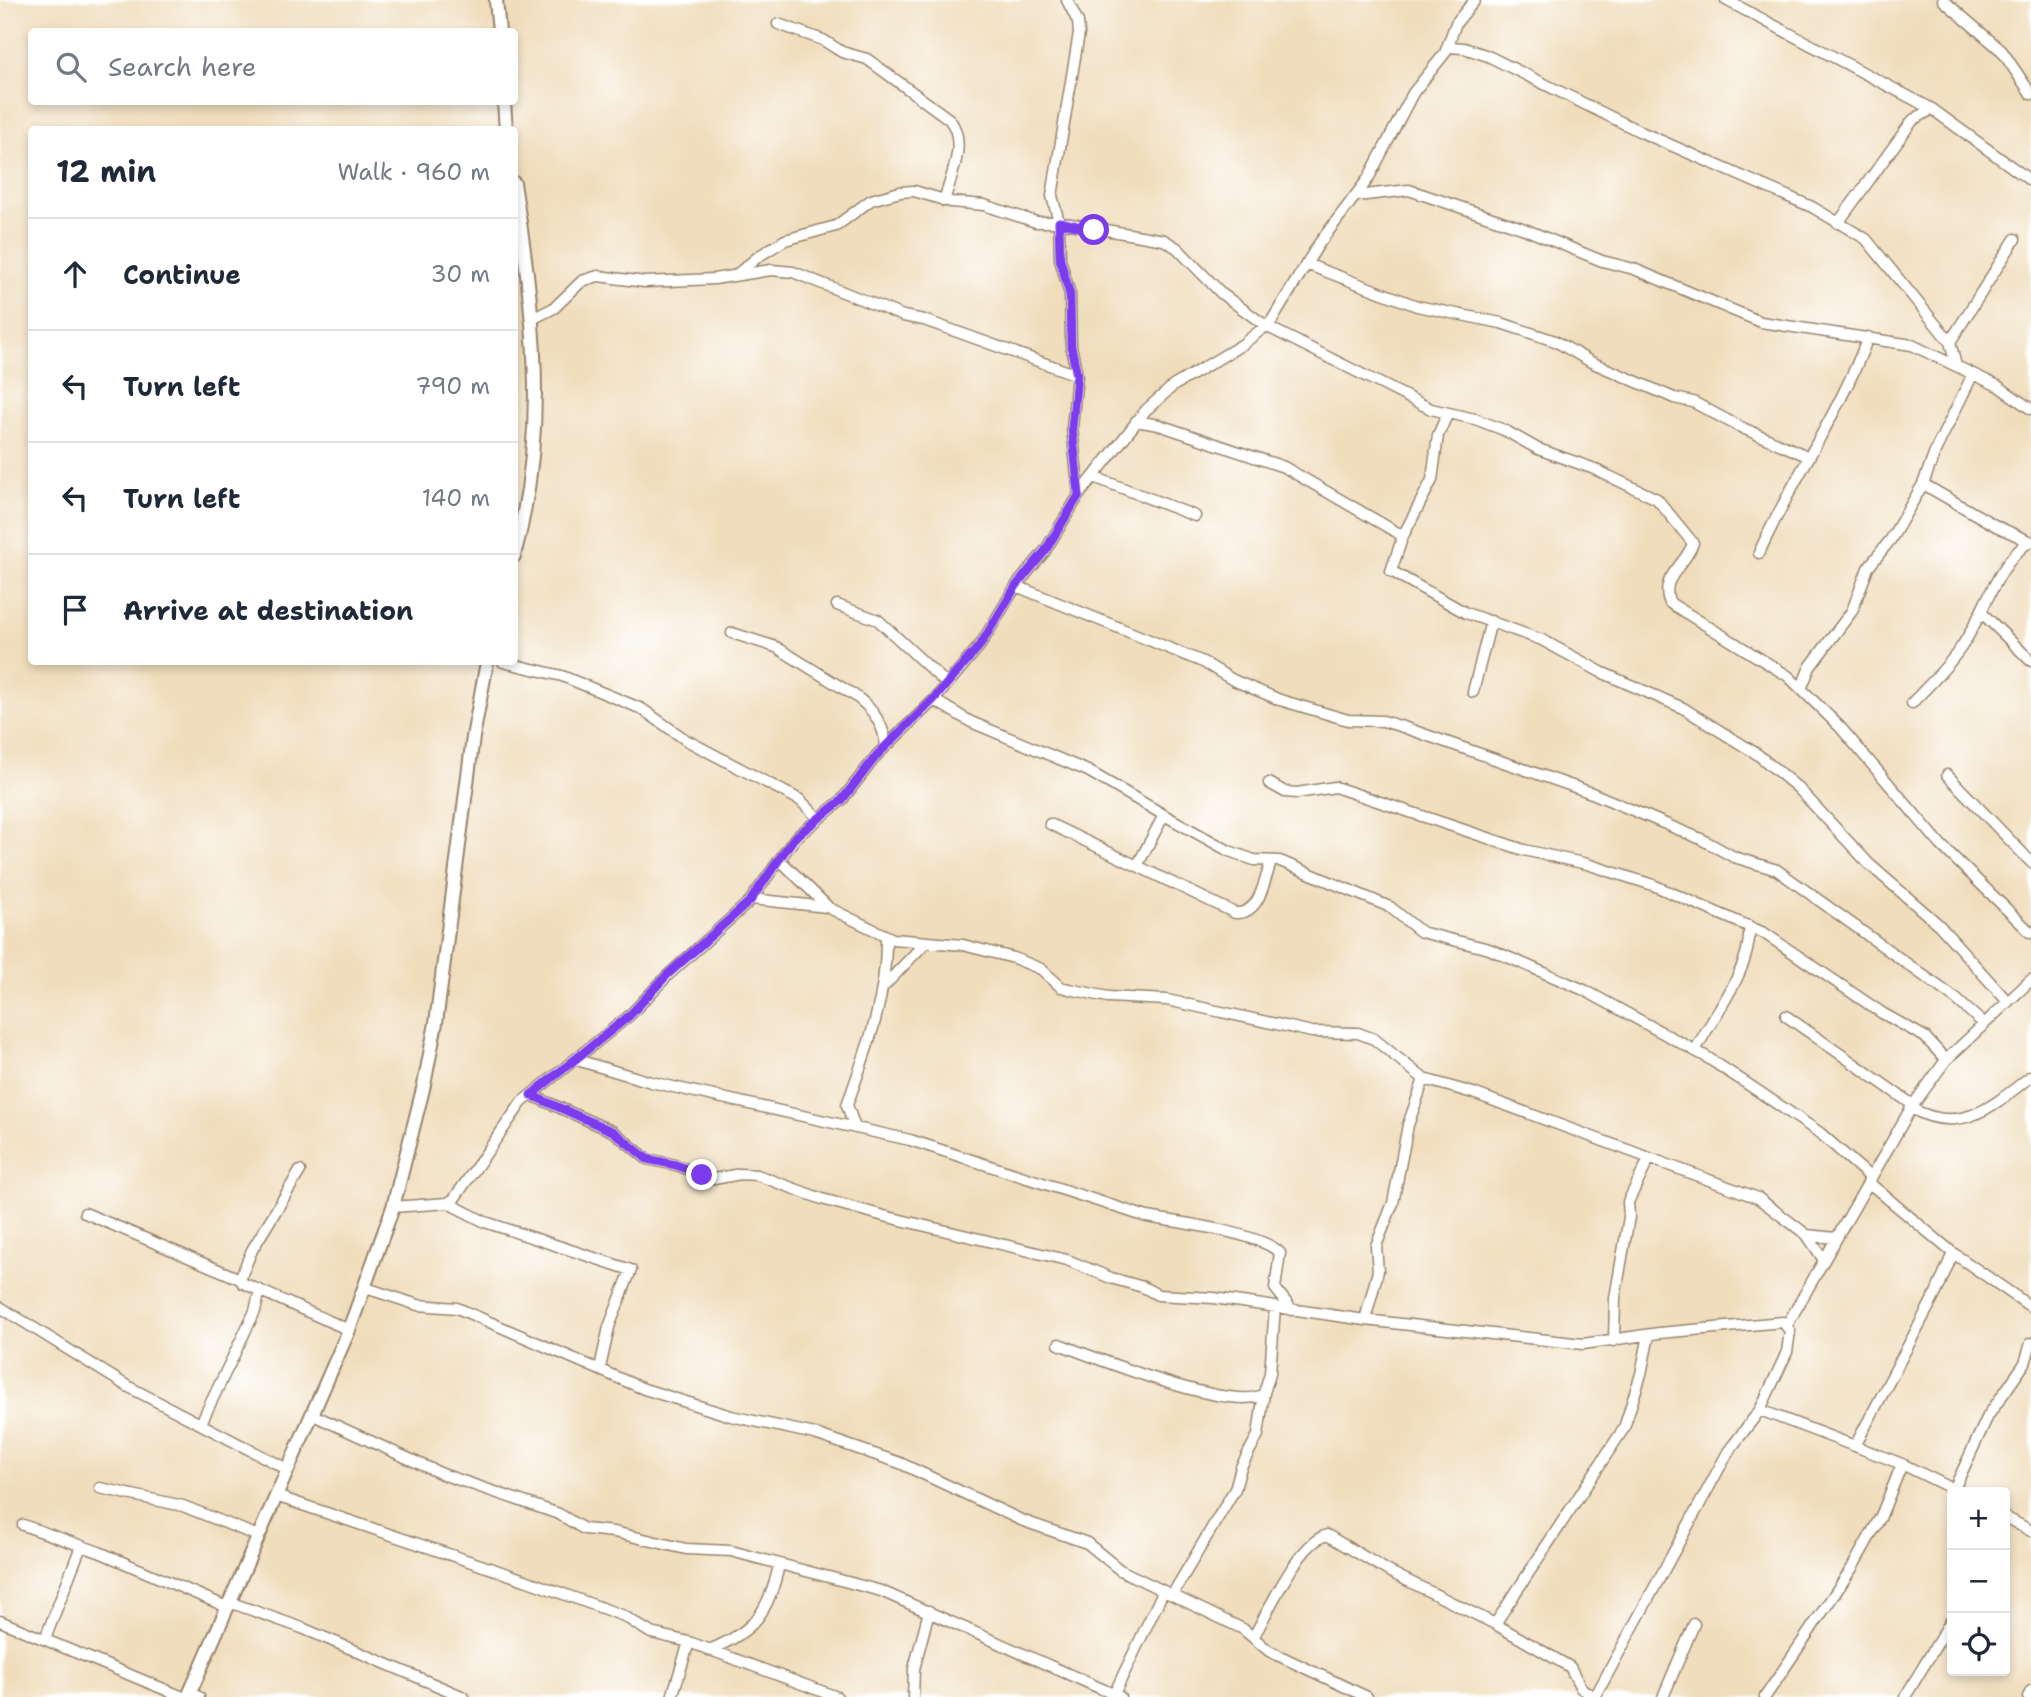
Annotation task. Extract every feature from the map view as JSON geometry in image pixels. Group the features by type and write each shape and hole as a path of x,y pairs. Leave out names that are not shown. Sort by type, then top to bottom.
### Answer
{"street":[{"path":"496,0 499,28"},
{"path":"1067,0 1078,22 1079,33 1070,74 1063,137 1052,196 1059,222 1060,259 1070,295 1071,346 1077,375 1072,428 1079,495"},
{"path":"447,1203 504,1132 516,1110 629,1016 667,975 752,899 794,838 842,800 886,746 933,700 981,644 1016,586 1045,551 1079,495 1136,421 1173,386 1266,326 1282,307 1306,264 1357,196 1413,93 1436,67 1448,47 1456,23 1475,0"},
{"path":"1726,0 1932,109 2031,181"},
{"path":"1943,0 2002,51 2031,94"},
{"path":"778,24 823,40 842,52 867,59 949,119 956,130 958,150 944,201"},
{"path":"1448,47 1464,48 1488,56 1604,115 1789,197 1866,239 1950,342 1956,366"},
{"path":"504,105 506,126"},
{"path":"1838,223 1913,120 1932,109"},
{"path":"1357,196 1398,190 1422,193 1522,228 1602,261 1634,270 1760,322 1912,345 1973,374 2031,408"},
{"path":"736,275 785,240 836,226 880,196 914,191 944,201 984,205 1036,222 1059,222 1164,240 1177,248 1222,294 1266,326 1447,415 1475,419 1504,430 1538,449 1592,468 1662,503 1676,526 1693,543 1669,580 1666,592 1670,603 1687,616 1736,641 1801,689 1846,734 1941,845 2031,933"},
{"path":"518,207 527,261 537,417 528,496 518,539"},
{"path":"1950,342 2015,239"},
{"path":"1306,264 1417,306 1501,323 1555,341 1591,362 1674,398 1693,402 1807,456"},
{"path":"532,319 554,308 582,281 598,276 645,282 771,270 793,272 903,316 924,320 1077,375"},
{"path":"1759,553 1807,456 1851,383 1868,337"},
{"path":"1801,689 1810,667 1852,611 1868,568 1891,539 1923,484 1937,447 1973,374"},
{"path":"1447,415 1438,435 1432,480 1402,536 1391,571 1442,601 1542,640 1601,672 1683,708 1757,754 1798,789 1869,864 1939,925 2008,1002"},
{"path":"1136,421 1159,425 1284,467 1402,536"},
{"path":"1094,477 1195,516"},
{"path":"1912,703 1963,645 1988,594 2027,543 1923,484"},
{"path":"1016,586 1203,662 1233,680 1280,700 1348,720 1384,721 1403,727 1625,806 1734,857 1777,870 1956,999 1984,1024"},
{"path":"837,605 878,620 947,684"},
{"path":"1980,612 2031,661"},
{"path":"1473,692 1491,621"},
{"path":"732,633 776,647 866,703 885,730 886,746"},
{"path":"0,1621 190,1696 349,1330 393,1207 424,1085 436,1023 472,737 486,665"},
{"path":"516,665 562,676 642,709 687,740 800,800 818,818"},
{"path":"933,700 971,722 1088,771 1228,850 1271,862 1280,861 1390,907 1421,932 1489,949 1557,977 1695,1051 1820,1133 1953,1253 2031,1307"},
{"path":"885,730 897,734"},
{"path":"1947,775 2031,862"},
{"path":"1269,783 1285,792 1297,793 1335,787 1524,850 1624,874 1765,933 1882,1013 1925,1037 1946,1060"},
{"path":"1138,864 1164,815"},
{"path":"1050,824 1138,864 1216,905 1240,914 1256,902 1271,862"},
{"path":"780,860 827,907"},
{"path":"752,899 827,907 866,923 886,937 963,945 1014,958 1041,970 1061,987 1069,989 1108,997 1167,1000 1312,1032 1358,1033 1374,1039 1424,1079 1472,1093 1758,1198 1807,1235 1824,1260"},
{"path":"1695,1051 1732,986 1750,942 1749,926"},
{"path":"1750,942 1765,933"},
{"path":"855,1128 847,1105 873,1034 883,987 886,937"},
{"path":"883,987 898,968 926,942"},
{"path":"1787,1325 1912,1106 1946,1060 2031,981"},
{"path":"1786,1016 1926,1116 1941,1119 1965,1117 2004,1098 2031,1076"},
{"path":"577,1060 651,1082 910,1140 1147,1217 1187,1222 1268,1244 1280,1253 1281,1258 1275,1288 1292,1310"},
{"path":"1365,1320 1378,1271 1376,1246 1393,1203 1408,1125 1424,1079"},
{"path":"531,1095 614,1132 647,1159 676,1165 714,1179 740,1174 757,1175 822,1199 1067,1260 1158,1295 1214,1298 1365,1320 1583,1344 1777,1321 1787,1325 1790,1331 1787,1352 1760,1410 1728,1452 1594,1697 1581,1688 1576,1672 1570,1667 1495,1624 1390,1572 1328,1535 1320,1536 1293,1566 1254,1636"},
{"path":"1614,1341 1615,1298 1629,1217 1629,1202 1649,1159"},
{"path":"240,1279 253,1250 300,1171"},
{"path":"393,1207 447,1203 485,1223 631,1270 609,1327 600,1368"},
{"path":"85,1213 240,1279 349,1330"},
{"path":"1807,1235 1836,1238"},
{"path":"1855,1446 1936,1293 1953,1253"},
{"path":"366,1288 418,1305 457,1308 644,1389 731,1416 815,1434 900,1464 1021,1520 1087,1543 1110,1564 1254,1636 1269,1651 1367,1697"},
{"path":"201,1423 255,1311 260,1290"},
{"path":"0,1307 127,1386 288,1469"},
{"path":"311,1414 442,1474 559,1514 584,1530 606,1531 686,1549 731,1551 881,1591 1117,1696 1167,1593 1225,1509 1241,1467 1258,1435 1263,1408 1259,1395 1273,1347 1275,1307"},
{"path":"1495,1624 1624,1429 1641,1374 1649,1335"},
{"path":"1959,1487 1988,1416 2013,1382 2031,1343"},
{"path":"1059,1344 1104,1363 1157,1380 1204,1391 1259,1395"},
{"path":"1760,1410 1902,1464 1949,1487"},
{"path":"1765,1697 1852,1568 1881,1516 1902,1464"},
{"path":"100,1488 192,1508 258,1536"},
{"path":"276,1496 615,1612 651,1633 689,1642 837,1697"},
{"path":"2010,1520 2031,1531"},
{"path":"23,1525 228,1604 302,1628 464,1697"},
{"path":"45,1639 81,1546"},
{"path":"709,1650 742,1635 756,1621 771,1596 779,1565"},
{"path":"913,1697 914,1669 929,1611"},
{"path":"1662,1697 1694,1624"},
{"path":"1905,1697 1947,1627"},
{"path":"672,1697 689,1642"},
{"path":"2028,1697 2031,1691"}],"route":[{"path":"702,1175 676,1165 647,1159 636,1153 614,1132 531,1095 629,1016 667,975 700,949 750,901 794,838 842,800 877,755 933,700 981,644 1016,586 1045,551 1079,495 1072,428 1077,375 1071,346 1070,295 1060,259 1059,222 1094,230"}]}
